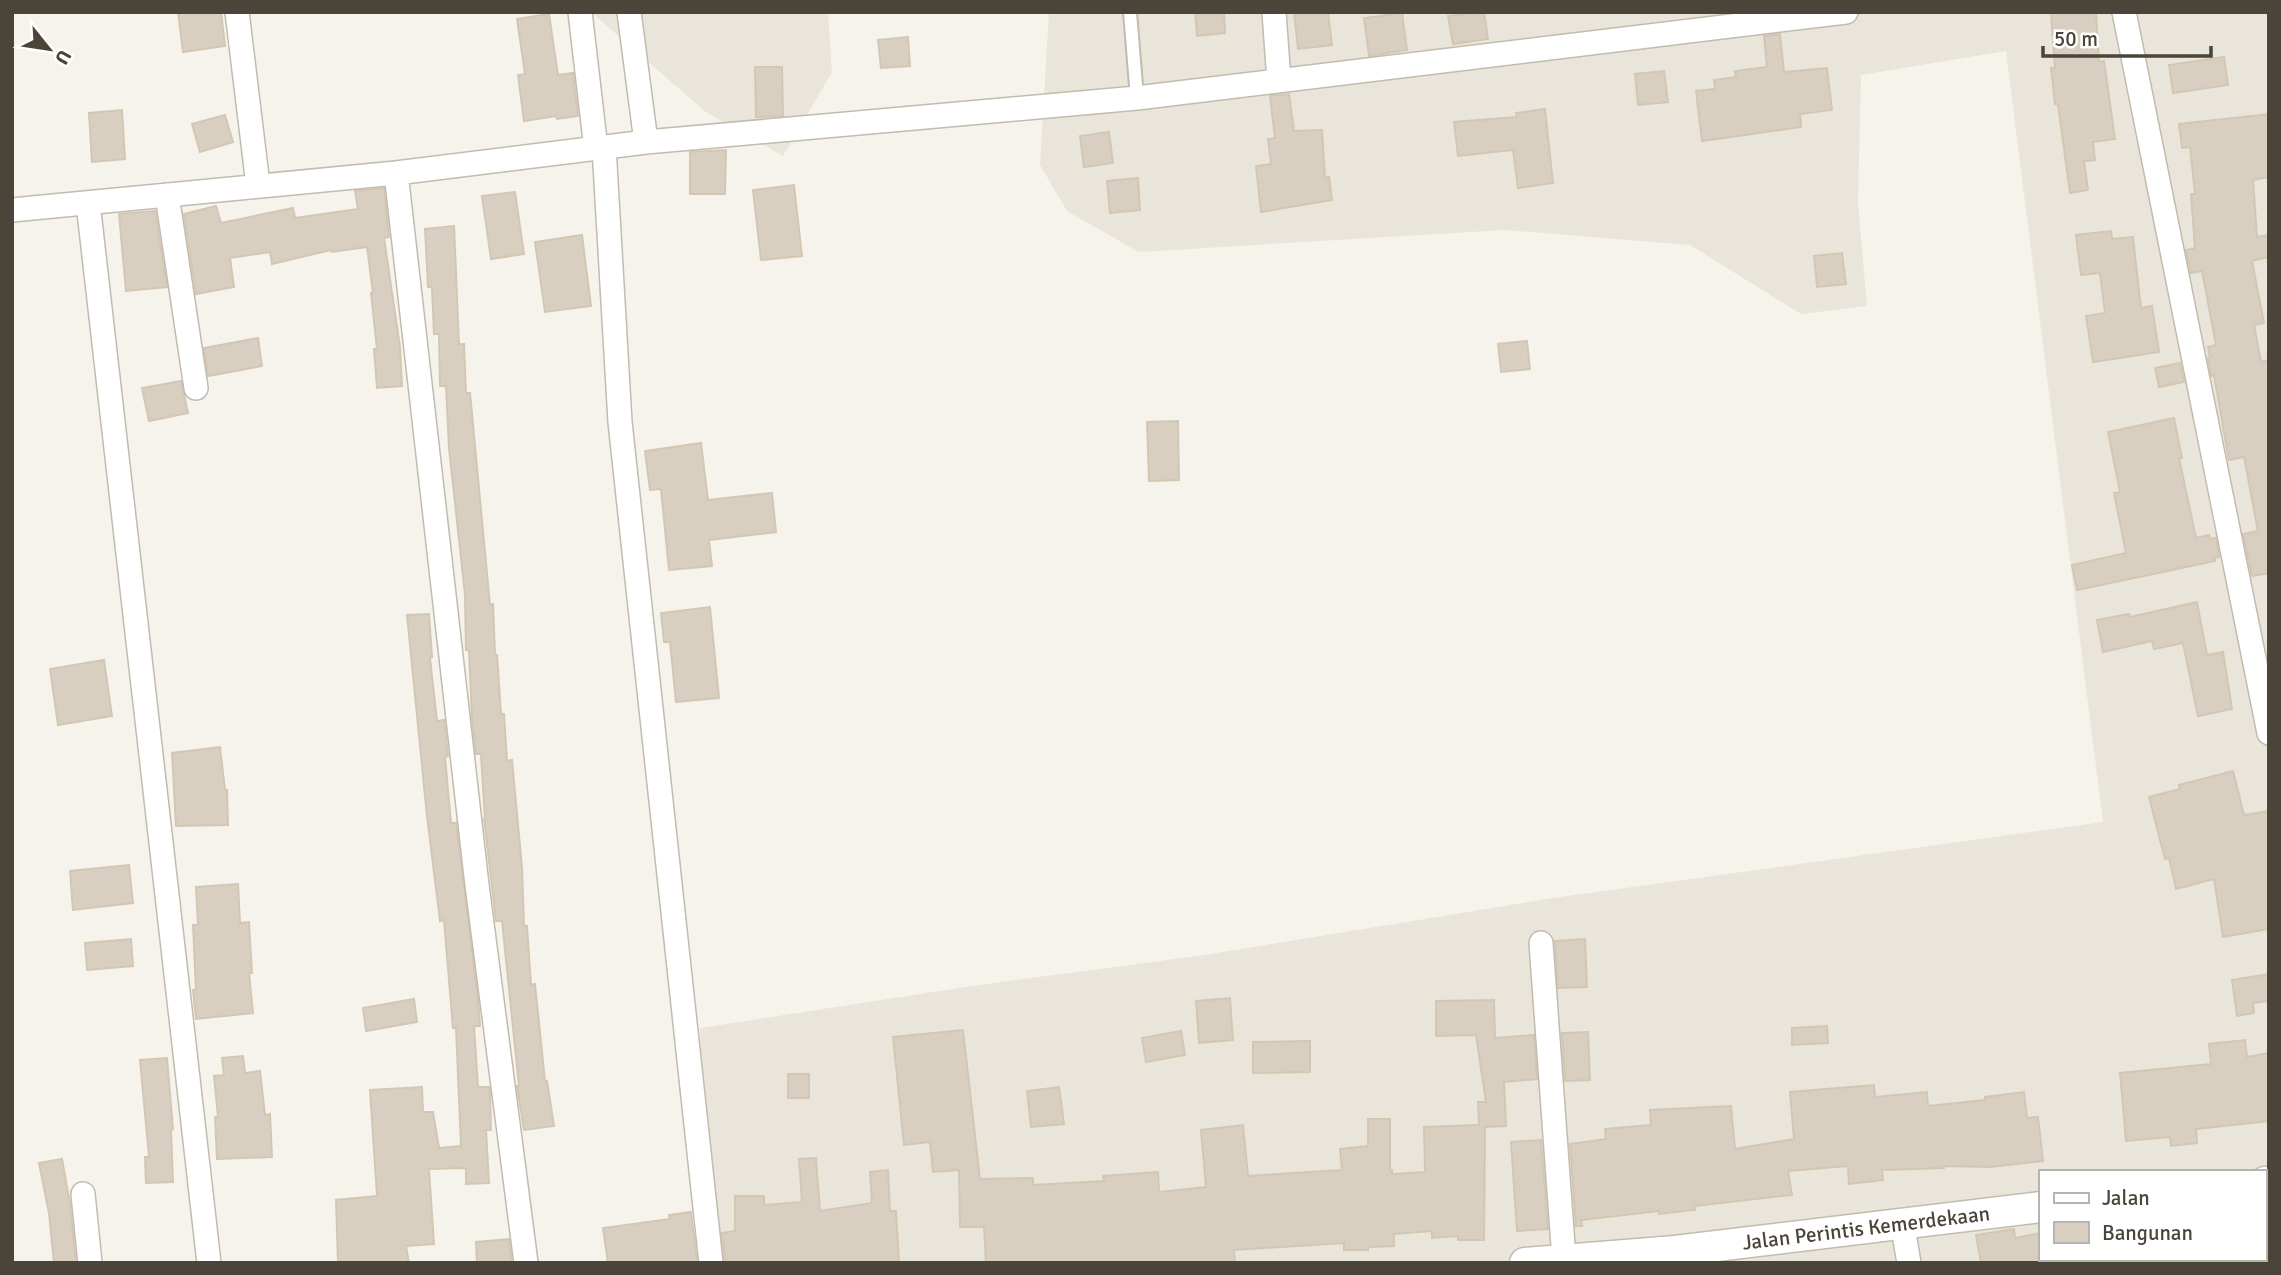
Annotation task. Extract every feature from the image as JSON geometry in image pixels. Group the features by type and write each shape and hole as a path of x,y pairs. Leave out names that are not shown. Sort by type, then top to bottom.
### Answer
{"street":[{"path":"237,12 258,185"},
{"path":"580,12 600,148 620,422 711,1263"},
{"path":"629,12 646,142"},
{"path":"1273,12 1279,81"},
{"path":"12,211 396,173 646,142 1137,98 1846,12"},
{"path":"2124,12 2269,733"},
{"path":"396,173 477,885 526,1263"},
{"path":"167,195 196,388"},
{"path":"88,203 209,1263"},
{"path":"1541,943 1564,1259"},
{"path":"83,1194 90,1263"},
{"name":"Jalan Perintis Kemerdekaan","path":"1525,1263 1564,1259 1686,1256 1902,1222 2039,1207"},
{"path":"1902,1222 1909,1263"}],"lane":[{"path":"1130,12 1137,98"}],"shaded area":[{"path":"591,12 828,12 832,72 783,156 706,112"},
{"path":"1049,12 2269,12 2269,1263 711,1263 702,1170 700,1028 979,985 1198,956 1553,898 2103,822 2006,51 1861,75 1858,202 1867,306 1801,314 1690,245 1504,230 1139,252 1067,211 1040,165"}],"building":[{"path":"178,12 221,12 225,46 183,52"},
{"path":"1195,12 1224,12 1225,33 1197,36"},
{"path":"1294,12 1328,12 1332,45 1298,49"},
{"path":"1484,12 1488,39 1453,44 1448,16"},
{"path":"2051,12 2096,12 2099,62 2104,61 2115,139 2093,142 2095,160 2084,161 2088,190 2070,193 2051,68 2055,68"},
{"path":"1402,13 1407,50 1369,56 1364,18"},
{"path":"549,14 558,75 573,73 578,116 524,121 518,75 525,74 517,19"},
{"path":"1780,34 1784,72 1827,68 1832,110 1800,114 1801,127 1702,141 1696,91 1715,89 1714,80 1736,77 1735,71 1767,67 1764,36"},
{"path":"908,37 910,66 881,68 878,40"},
{"path":"2224,57 2228,85 2173,93 2169,65"},
{"path":"755,67 782,67 783,116 756,117"},
{"path":"1664,71 1668,102 1638,105 1635,74"},
{"path":"1289,94 1294,131 1322,130 1325,178 1329,177 1332,200 1261,212 1256,166 1271,164 1268,139 1275,138 1270,96"},
{"path":"1545,109 1553,183 1518,188 1513,150 1458,156 1454,122 1517,117 1516,113"},
{"path":"122,110 125,159 92,162 89,113"},
{"path":"2269,114 2269,177 2253,180 2257,237 2269,235 2269,257 2252,261 2264,323 2254,325 2261,362 2269,360 2269,573 2252,576 2243,534 2258,531 2244,457 2229,460 2214,375 2211,376 2208,358 2208,347 2216,345 2202,271 2191,273 2186,250 2195,248 2191,194 2195,194 2190,147 2182,148 2179,124"},
{"path":"225,115 233,142 200,152 192,124"},
{"path":"1109,132 1113,163 1084,167 1080,136"},
{"path":"726,150 725,194 690,194 690,152"},
{"path":"1138,178 1140,210 1110,213 1107,181"},
{"path":"794,185 802,256 761,260 753,190"},
{"path":"384,188 389,237 384,238 400,347 402,386 377,388 374,349 377,349 367,247 331,250 272,264 270,252 230,258 234,287 196,294 184,214 216,206 221,223 293,208 295,218 358,209 355,191"},
{"path":"515,192 524,254 491,259 482,196"},
{"path":"155,211 167,287 126,291 119,214"},
{"path":"454,226 459,344 464,344 466,393 470,393 507,761 512,760 531,985 535,984 545,1081 554,1126 524,1130 517,1086 502,921 496,921 484,819 481,754 476,754 472,719 469,650 466,650 465,595 449,448 446,386 440,386 439,334 434,334 432,287 428,287 425,229"},
{"path":"2111,231 2112,239 2133,237 2141,308 2152,306 2159,352 2093,362 2086,316 2105,313 2100,273 2081,275 2076,235"},
{"path":"582,235 591,306 545,312 535,242"},
{"path":"1842,253 1846,284 1817,287 1814,256"},
{"path":"258,338 262,366 208,376 204,348"},
{"path":"1527,341 1530,369 1501,372 1498,344"},
{"path":"2180,363 2184,382 2159,387 2155,368"},
{"path":"181,381 188,413 149,421 142,388"},
{"path":"2174,418 2182,458 2179,458 2196,538 2209,535 2210,539 2216,538 2219,557 2214,558 2215,561 2077,590 2072,565 2126,553 2114,493 2120,492 2108,432"},
{"path":"1178,421 1179,480 1149,481 1147,422"},
{"path":"701,443 708,500 772,493 776,532 709,540 712,566 669,570 661,489 650,490 645,451"},
{"path":"2197,602 2207,655 2223,652 2232,709 2198,716 2183,643 2154,649 2152,641 2103,652 2097,620 2129,614 2130,617"},
{"path":"710,607 719,698 676,702 670,642 664,642 661,613"},
{"path":"429,614 430,658 437,721 444,720 451,823 456,823 478,999 480,1026 474,1026 478,1087 489,1087 490,1092 491,1130 486,1130 489,1183 466,1184 466,1168 429,1169 434,1244 406,1246 409,1263 338,1263 336,1200 377,1196 370,1090 422,1087 423,1112 433,1112 439,1148 461,1146 456,1028 453,1028 444,920 440,921 427,816 407,615"},
{"path":"104,660 112,716 58,725 50,669"},
{"path":"220,747 227,790 228,825 176,826 172,753"},
{"path":"2233,771 2244,815 2269,811 2269,929 2223,937 2214,879 2176,889 2169,858 2165,859 2149,797 2180,789 2179,785"},
{"path":"129,865 133,903 73,910 70,871"},
{"path":"238,884 240,923 249,922 252,973 249,973 253,1013 196,1019 193,925 198,925 196,887"},
{"path":"131,939 133,966 87,970 85,943"},
{"path":"1585,939 1587,987 1558,988 1555,941"},
{"path":"2269,974 2269,1001 2253,1003 2254,1013 2237,1016 2232,980"},
{"path":"1230,998 1233,1040 1199,1043 1196,1001"},
{"path":"414,999 417,1022 366,1031 363,1008"},
{"path":"1494,1000 1495,1038 1534,1035 1537,1079 1504,1082 1506,1126 1485,1127 1484,1240 1458,1240 1458,1236 1432,1238 1432,1231 1394,1234 1394,1246 1368,1247 1368,1250 1344,1250 1344,1243 1234,1250 1235,1263 986,1263 984,1227 960,1227 959,1170 933,1172 930,1142 904,1145 893,1037 963,1030 980,1179 1033,1178 1033,1185 1104,1181 1103,1176 1158,1172 1159,1192 1206,1187 1201,1130 1243,1125 1248,1176 1342,1170 1340,1149 1368,1146 1368,1119 1390,1119 1392,1174 1425,1172 1424,1127 1479,1125 1478,1102 1486,1102 1476,1035 1436,1036 1436,1001"},
{"path":"1827,1026 1828,1043 1792,1045 1792,1028"},
{"path":"1181,1031 1185,1055 1146,1062 1142,1038"},
{"path":"1588,1032 1590,1080 1565,1081 1562,1033"},
{"path":"2245,1040 2247,1057 2269,1053 2269,1121 2196,1129 2197,1143 2171,1146 2170,1137 2126,1141 2120,1073 2211,1064 2209,1044"},
{"path":"1310,1041 1310,1072 1253,1073 1253,1042"},
{"path":"243,1056 245,1073 260,1071 265,1115 270,1114 272,1157 217,1159 215,1117 218,1117 214,1076 224,1075 222,1058"},
{"path":"167,1058 173,1129 173,1182 146,1183 145,1157 149,1157 140,1060"},
{"path":"788,1074 809,1074 809,1098 788,1098"},
{"path":"1874,1085 1875,1097 1927,1092 1928,1106 1985,1100 1985,1097 2024,1092 2027,1118 2038,1117 2043,1161 1990,1167 1944,1166 1882,1170 1883,1180 1849,1184 1848,1166 1788,1171 1792,1195 1694,1206 1695,1210 1659,1214 1659,1211 1581,1220 1582,1226 1576,1226 1570,1144 1606,1139 1605,1129 1651,1125 1650,1110 1731,1106 1735,1149 1794,1139 1790,1092"},
{"path":"1059,1087 1064,1124 1031,1127 1027,1091"},
{"path":"1541,1140 1548,1229 1517,1231 1511,1142"},
{"path":"816,1158 820,1211 872,1203 870,1172 888,1170 890,1211 896,1211 899,1263 725,1263 722,1233 735,1231 735,1196 764,1196 764,1205 802,1202 799,1159"},
{"path":"62,1159 76,1263 54,1263 49,1213 39,1163"},
{"path":"691,1212 697,1263 608,1263 603,1228 670,1219 669,1215"},
{"path":"2014,1229 2015,1238 2039,1233 2041,1263 1981,1263 1976,1235"},
{"path":"509,1239 512,1263 477,1263 476,1242"}]}
